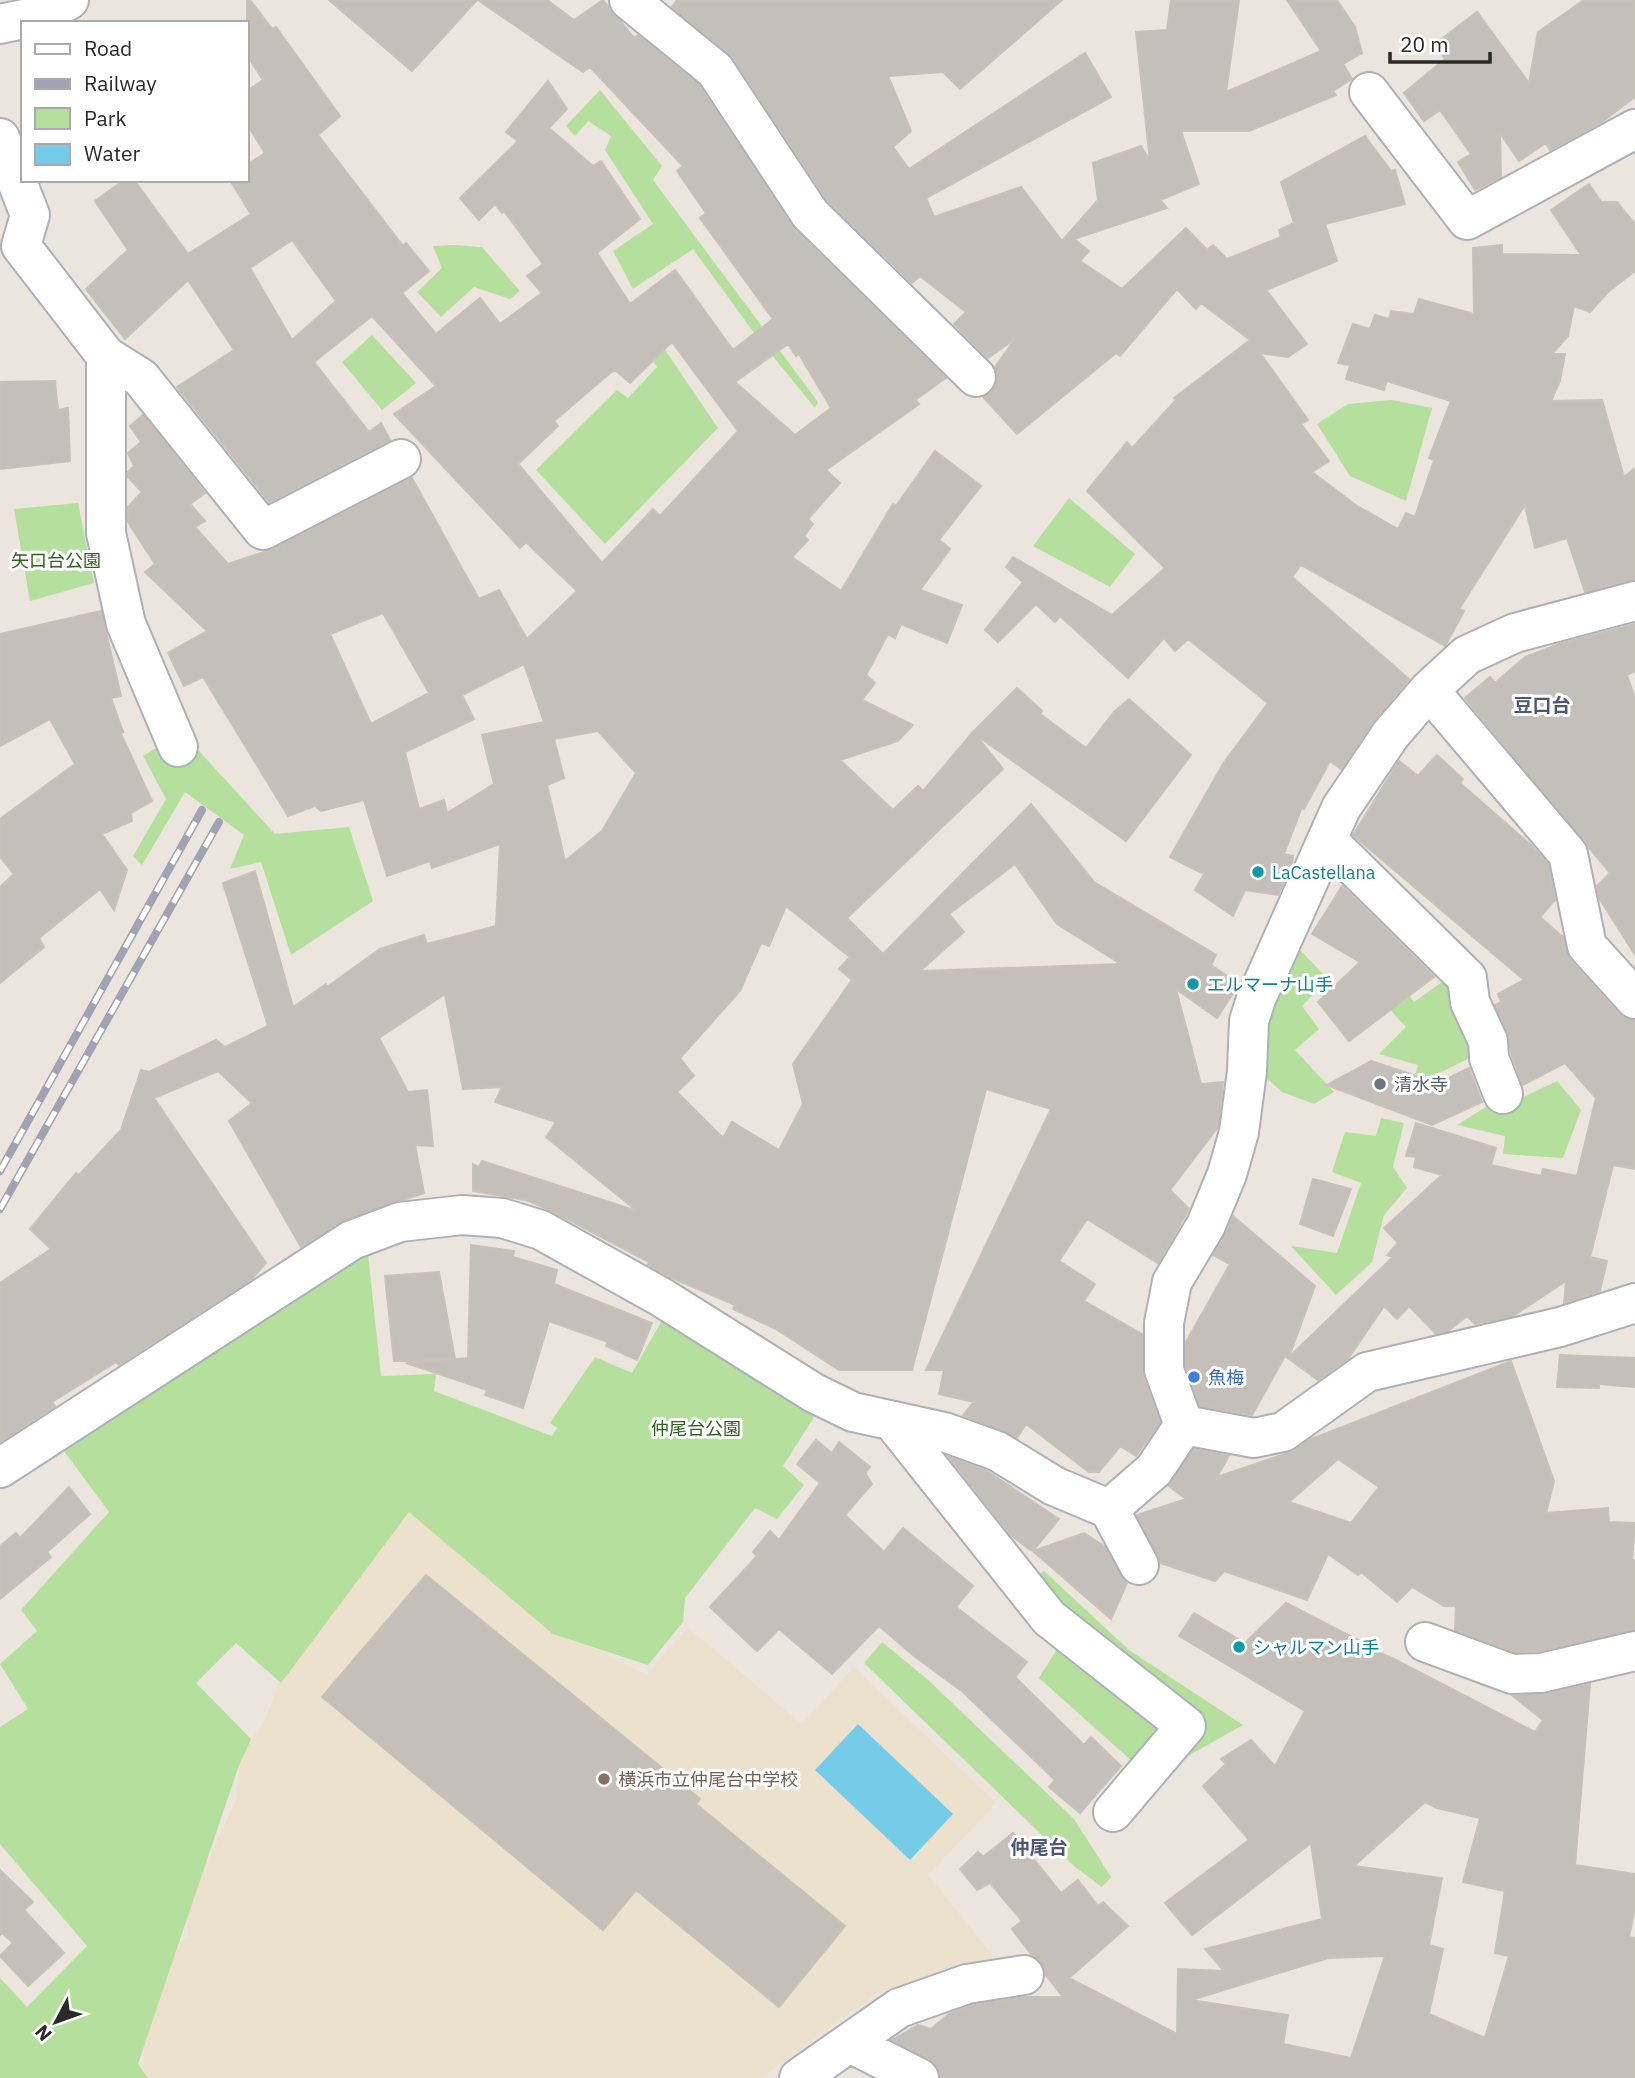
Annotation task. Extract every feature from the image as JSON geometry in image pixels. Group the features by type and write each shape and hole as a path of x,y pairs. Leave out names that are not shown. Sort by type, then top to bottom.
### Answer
{"street":[{"path":"0,24 39,16 69,0"},
{"path":"629,0 715,71 810,214 976,377"},
{"path":"1369,92 1467,220 1635,129"},
{"path":"0,138 30,215 21,246 106,356 141,378 263,530 401,459"},
{"path":"106,356 106,533 126,624 178,747"},
{"path":"1184,1425 1164,1370 1164,1323 1172,1282 1206,1225 1227,1174 1242,1108 1249,1021 1341,808 1391,734 1429,690 1467,655 1515,633 1635,601"},
{"path":"1429,690 1568,854 1587,946 1635,999"},
{"path":"1328,841 1466,978 1470,1002 1488,1041 1489,1058 1503,1094"},
{"path":"0,1468 352,1240 400,1222 462,1215 502,1218 541,1230 661,1297 814,1393 853,1412 944,1432 997,1451 1055,1486 1109,1509 1139,1565"},
{"path":"1184,1425 1254,1438 1283,1432 1367,1372 1560,1327 1635,1303"},
{"path":"893,1422 1049,1618 1186,1726 1113,1812"},
{"path":"1109,1509 1154,1470 1184,1425"},
{"path":"1425,1642 1512,1674 1541,1673 1635,1651"},
{"path":"799,2078 899,2008 967,1984 1024,1975"},
{"path":"850,2043 919,2078"}],"shaded area":[{"name":"横浜市立仲尾台中学校","path":"413,1502 561,1633 647,1675 687,1627 802,1724 854,1667 996,1803 928,1875 1002,1967 879,1992 761,2078 143,2078 147,1981 138,1958 189,1938 184,1911 236,1801 240,1757 265,1720 326,1563"}],"green space":[{"path":"600,90 662,166 653,180 818,402 815,408 757,337 693,249 633,289 613,251 653,224 605,150 611,136 588,121 575,136 566,126"},
{"path":"433,246 482,247 520,291 510,299 474,287 441,317 417,292 442,268"},
{"path":"640,313 718,428 605,544 536,470 617,390 628,398 657,367 627,325"},
{"path":"372,335 416,383 382,410 342,362"},
{"path":"1392,400 1432,408 1406,501 1350,476 1317,424 1348,404"},
{"path":"1069,498 1135,554 1110,587 1033,546"},
{"name":"矢口台公園","path":"78,503 94,583 30,601 14,509"},
{"path":"158,747 171,763 198,750 275,834 349,827 373,901 291,955 261,862 230,869 244,835 185,792 142,865 133,856 166,799 143,756"},
{"path":"1296,946 1328,979 1302,1006 1319,1029 1295,1050 1334,1092 1314,1104 1282,1092 1258,1071 1266,1016"},
{"path":"1445,980 1484,1051 1423,1081 1407,1107 1418,1065 1379,1054 1406,1027 1372,990 1407,992 1414,1002"},
{"path":"1557,1081 1581,1110 1563,1158 1503,1154 1505,1136 1457,1125 1489,1105 1507,1105"},
{"path":"1381,1118 1404,1123 1393,1167 1407,1188 1384,1215 1372,1262 1336,1295 1291,1246 1337,1253 1361,1183 1332,1172 1345,1132 1376,1136"},
{"name":"仲尾台公園","path":"368,1254 381,1376 436,1374 434,1391 552,1436 557,1428 550,1423 595,1357 632,1373 666,1313 811,1407 807,1412 814,1417 783,1466 804,1485 777,1519 755,1508 685,1598 683,1622 648,1665 553,1634 409,1512 281,1683 236,1643 196,1683 251,1739 238,1768 138,2064 148,2078 0,2078 0,1978 27,2007 87,1946 0,1844 0,1727 28,1709 0,1664 37,1631 21,1610 109,1512 61,1447"},
{"path":"1044,1571 1129,1650 1243,1725 1179,1761 1134,1763 1039,1678 1073,1624 1034,1578"},
{"path":"882,1642 927,1679 1074,1819 1111,1877 1102,1887 1075,1867 864,1663"}],"water":[{"path":"858,1724 953,1814 910,1860 815,1770"}],"building":[{"path":"247,0 250,0 272,29 276,27 340,116 318,135 403,246 406,243 429,271 402,293 436,334 480,298 500,324 542,293 527,276 543,264 504,211 502,213 495,204 479,220 460,198 518,141 506,132 548,81 567,109 549,128 593,166 601,161 640,219 597,253 630,304 675,270 733,350 773,319 700,218 706,213 677,171 683,166 590,67 583,72 478,0 547,0 574,20 603,0 634,38 638,35 699,85 794,229 946,378 915,400 919,404 826,470 840,483 808,519 813,524 804,536 808,540 792,557 841,591 893,504 896,506 935,451 981,486 939,540 950,549 920,590 962,605 947,643 901,624 895,638 888,634 866,675 875,683 862,700 913,725 898,741 840,760 893,810 918,786 923,791 972,733 1017,688 1042,711 1040,714 1086,748 1114,712 1129,699 1191,755 1126,841 976,735 1003,769 847,918 883,954 1031,804 1094,882 1216,955 1211,965 1239,984 1217,1018 1176,989 1201,1084 1223,1082 1218,1127 1170,1190 1189,1209 1158,1263 1087,1219 1059,1261 1095,1284 1084,1301 1142,1334 1143,1377 1160,1422 1136,1456 1120,1446 1099,1472 1089,1472 1026,1424 1017,1438 963,1415 974,1402 939,1394 944,1370 926,1370 1051,1109 986,1089 912,1370 839,1370 776,1329 733,1309 735,1305 670,1277 648,1265 649,1262 552,1211 526,1200 473,1191 473,1164 479,1167 482,1161 637,1211 546,1137 556,1122 495,1102 502,1087 463,1089 445,994 379,1038 408,1092 427,1090 433,1146 415,1145 424,1193 344,1220 301,1247 229,1121 252,1103 218,1071 154,1098 266,1263 251,1280 119,1365 116,1362 52,1402 55,1406 0,1442 0,1283 51,1249 30,1229 76,1173 79,1175 121,1130 141,1070 149,1072 216,1040 225,1047 268,1026 223,883 255,871 293,1007 326,984 327,987 380,949 424,935 427,944 496,926 500,844 432,868 430,861 387,876 364,800 321,811 315,806 288,816 203,677 184,686 168,653 207,631 145,572 155,564 128,522 128,507 142,492 128,477 128,472 134,466 128,453 141,442 130,426 143,415 205,493 190,504 205,521 195,527 228,564 273,549 412,478 479,599 499,590 527,639 577,591 526,542 520,548 394,414 436,386 372,316 314,362 369,432 381,423 390,440 269,502 177,387 234,350 188,280 125,339 86,289 128,250 95,201 121,182 135,182 188,254 251,214 231,182 248,182 248,164 265,153 248,126 248,90 263,80 248,57","holes":["292,240 336,301 292,340 250,268","672,342 738,431 660,516 653,509 602,563 518,464 558,426 554,421 609,374 615,370 630,383","788,344 796,356 799,354 831,408 795,435 735,382","383,613 429,693 371,724 330,634","524,664 544,722 482,735 494,784 447,813 444,800 419,809 405,752 474,719 462,695","598,731 636,773 602,831 565,861 547,785 564,778 554,739","1015,864 1057,924 1121,964 920,971 964,932 949,914","786,906 850,957 839,969 852,980 793,1064 803,1104 779,1150 732,1122 723,1138 677,1092 694,1076 680,1058 740,991 761,943 769,946"]},
{"path":"329,0 477,0 412,71"},
{"path":"677,0 1062,0 960,89 943,72 888,76 911,131 893,147 909,169 1085,53 1111,97 926,198 934,217 1021,187 1062,241 1098,200 1093,163 1141,146 1150,161 1136,32 1167,30 1171,0 1239,0 1226,92 1321,51 1287,0 1337,0 1355,27 1362,53 1343,64 1352,79 1333,91 1336,95 1249,131 1181,131 1199,184 1160,200 1167,208 1074,239 1089,251 1080,261 1122,289 1186,228 1207,250 1213,245 1227,259 1281,237 1279,230 1294,223 1281,182 1365,136 1391,171 1395,170 1405,204 1325,224 1337,261 1266,290 1307,344 1288,357 1260,353 1308,420 1301,424 1329,461 1312,472 1357,506 1398,529 1406,513 1415,517 1434,460 1429,458 1451,401 1387,381 1384,390 1346,379 1350,365 1338,363 1353,324 1370,329 1375,315 1389,319 1391,311 1414,314 1419,299 1474,314 1473,248 1502,245 1502,254 1581,255 1551,210 1589,184 1601,202 1617,202 1635,224 1635,271 1608,292 1590,312 1574,306 1568,336 1552,354 1565,354 1560,381 1551,401 1602,400 1624,477 1635,468 1635,580 1585,592 1567,538 1535,548 1525,505 1459,609 1464,611 1445,646 1301,565 1292,577 1409,679 1373,722 1341,769 1330,761 1304,809 1302,807 1284,854 1293,856 1292,865 1278,895 1245,890 1233,916 1195,890 1204,874 1170,857 1223,764 1268,703 1188,639 1175,651 1164,638 1128,678 1060,616 1055,622 1036,604 998,642 985,630 1023,582 1006,567 1013,557 1112,615 1165,568 1087,491 1127,442 1132,448 1176,400 1174,398 1250,340 1201,303 1196,309 1177,289 1120,356 1116,353 1017,434 983,397 992,392 997,383 995,367 1015,339 988,358 954,324 966,312 920,276 912,283 827,200 733,58 672,7"},
{"path":"1584,0 1635,0 1635,97 1602,122 1550,150 1546,143 1519,161 1500,133 1501,177 1475,190 1458,162 1471,154 1440,110 1424,121 1404,93 1445,59 1435,44 1477,12 1529,83 1538,32"},
{"path":"55,381 58,410 68,408 70,461 0,469 0,382"},
{"path":"101,611 121,696 111,698 123,732 121,734 152,801 131,813 132,821 102,834 127,870 114,910 100,889 39,938 44,947 0,983 0,887 14,874 0,857 0,819 75,764 50,719 0,746 0,634"},
{"path":"1635,624 1635,671 1627,675 1635,698 1635,955 1599,898 1597,886 1610,873 1465,698 1490,677 1495,683 1525,657 1559,644"},
{"path":"1437,755 1463,779 1460,783 1532,846 1548,864 1555,900 1540,917 1563,937 1571,961 1619,1014 1635,1020 1635,1169 1613,1165 1590,1257 1607,1261 1600,1291 1564,1303 1566,1281 1513,1316 1475,1324 1467,1316 1448,1331 1436,1334 1409,1306 1397,1319 1384,1306 1348,1359 1318,1380 1285,1356 1252,1415 1200,1406 1186,1366 1186,1342 1230,1264 1213,1255 1233,1216 1315,1286 1289,1357 1393,1257 1387,1255 1398,1243 1384,1228 1442,1175 1414,1167 1416,1157 1406,1156 1416,1123 1496,1148 1491,1165 1541,1176 1543,1169 1577,1176 1596,1098 1565,1063 1523,1085 1511,1053 1508,1032 1495,1005 1501,1002 1498,994 1524,980 1353,835 1399,761 1418,776"},
{"path":"1342,886 1434,977 1349,1041 1318,1002 1360,962 1312,934"},
{"path":"1371,1061 1438,1083 1469,1068 1482,1102 1432,1125 1327,1085"},
{"path":"1313,1179 1351,1189 1333,1236 1300,1224"},
{"path":"471,1245 514,1251 513,1257 557,1270 554,1284 652,1323 637,1360 606,1346 608,1342 549,1321 523,1408 485,1395 487,1390 406,1363 468,1358"},
{"path":"439,1272 455,1359 394,1361 385,1276"},
{"path":"1560,1355 1635,1358 1635,1387 1599,1384 1599,1388 1557,1387"},
{"path":"1511,1361 1554,1481 1546,1513 1608,1508 1609,1522 1635,1523 1632,1560 1635,1560 1635,1630 1538,1651 1516,1652 1455,1630 1456,1606 1444,1606 1412,1587 1397,1602 1361,1572 1358,1575 1328,1554 1307,1600 1224,1571 1215,1581 1160,1563 1137,1515 1186,1499 1169,1486 1194,1449 1229,1456 1217,1477 1288,1453 1309,1440","holes":["1338,1459 1379,1487 1351,1523 1289,1502"]},
{"path":"816,1440 832,1453 839,1442 870,1467 865,1473 872,1484 845,1515 884,1552 903,1528 973,1586 956,1607 1027,1662 1015,1677 1084,1745 1091,1737 1121,1766 1080,1813 1049,1787 1055,1780 963,1692 879,1626 832,1674 779,1629 757,1651 710,1607 757,1556 753,1552 770,1531 779,1540 820,1483 797,1464"},
{"path":"949,1457 987,1471 1059,1519 1033,1551 1029,1549 1011,1535"},
{"path":"69,1487 90,1514 47,1552 51,1557 0,1599 0,1546 16,1533 20,1538"},
{"path":"1084,1533 1104,1546 1127,1583 1111,1619 1033,1551"},
{"path":"426,1575 700,1799 696,1804 845,1926 779,2007 636,1890 603,1930 322,1697"},
{"path":"1286,1603 1360,1641 1357,1644 1392,1658 1535,1732 1543,1720 1513,1696 1546,1694 1590,1684 1575,1865 1635,1874 1635,1908 1629,1937 1635,1938 1635,2078 941,2078 938,2067 929,2059 892,2040 918,2025 931,2029 949,2014 972,2005 1025,1997 1063,1997 1045,1974 1041,1962 1031,1954 1012,1929 1022,1921 990,1883 977,1890 960,1869 978,1852 983,1857 1013,1833 1061,1893 1078,1880 1098,1906 1103,1902 1128,1926 1069,1978 1177,2034 1178,1969 1224,1971 1205,1949 1322,1919 1311,1843 1192,1935 1165,1903 1249,1840 1203,1786 1226,1764 1221,1759 1251,1740 1275,1766 1305,1711 1179,1636 1194,1613 1245,1643","holes":["1425,1802 1437,1808 1480,1818 1463,1882 1505,1891 1495,1953 1509,1956 1485,2038 1429,2014 1443,1949 1429,1945 1442,1878 1354,1866","1385,1956 1351,2058 1283,2044 1288,2015 1191,2000 1328,1958"]},
{"path":"0,1870 33,1902 24,1910 64,1953 28,1986 0,1956 13,1943 2,1933 0,1935"}],"railway":[{"path":"0,1171 202,810"},
{"path":"0,1209 219,822"}],"place":[{"name":"LaCastellana","path":"1258,872"},
{"name":"エルマーナ山手","path":"1193,984"},
{"name":"清水寺","path":"1380,1084"},
{"name":"魚梅","path":"1194,1377"},
{"name":"シャルマン山手","path":"1239,1647"},
{"name":"横浜市立仲尾台中学校","path":"604,1779"}],"district":[{"name":"豆口台","path":"1542,705"},
{"name":"仲尾台","path":"1039,1847"}]}
